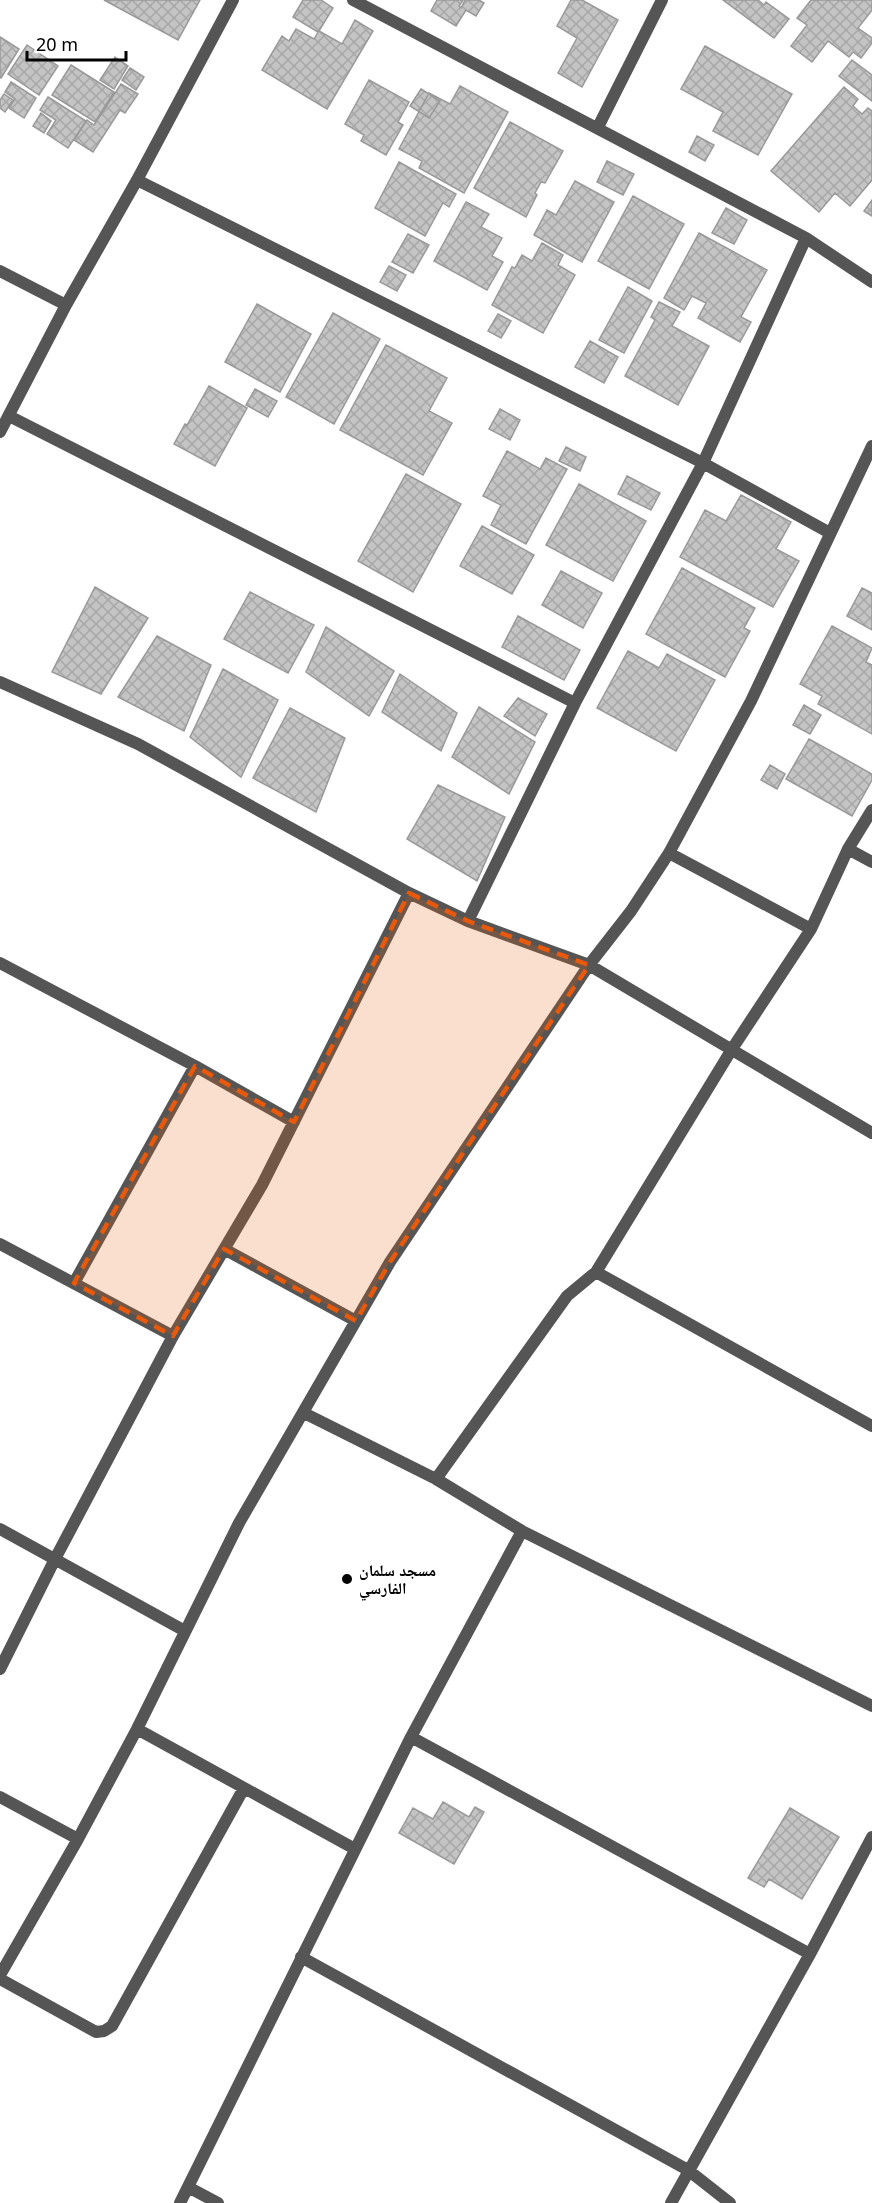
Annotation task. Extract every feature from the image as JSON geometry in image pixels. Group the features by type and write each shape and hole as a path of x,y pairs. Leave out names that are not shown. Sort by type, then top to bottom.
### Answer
{"street":[{"path":"0,432 66,304 137,180 233,0"},
{"path":"353,0 806,238 872,282"},
{"path":"598,127 663,0"},
{"path":"137,180 703,464 830,533"},
{"path":"468,921 575,703 703,464 806,238"},
{"path":"0,271 66,304"},
{"path":"9,416 575,703"},
{"path":"0,1975 78,1839 239,1523 390,1262 589,965 632,911 669,853 751,701 872,446"},
{"path":"0,682 138,744 409,893 468,921 589,965 872,1133"},
{"path":"436,1479 567,1296 596,1272 732,1049 811,929 848,849 872,810"},
{"path":"848,849 872,862"},
{"path":"669,853 811,929"},
{"path":"0,1669 55,1559 173,1336 262,1185 409,893"},
{"path":"0,963 195,1066 294,1122"},
{"path":"74,1283 195,1066"},
{"path":"0,1244 173,1336"},
{"path":"224,1249 356,1321"},
{"path":"596,1272 872,1426"},
{"path":"304,1413 436,1479 522,1531 872,1706"},
{"path":"0,1529 185,1631"},
{"path":"180,2203 411,1737 522,1531"},
{"path":"136,1729 355,1849"},
{"path":"411,1737 810,1954"},
{"path":"0,1979 96,2032 104,2031 112,2026 244,1788"},
{"path":"0,1797 78,1839"},
{"path":"671,2203 810,1954 872,1837"},
{"path":"301,1958 688,2170 730,2203"},
{"path":"188,2187 218,2203"}],"highlighted area":[{"path":"409,893 468,921 589,965 390,1262 356,1321 224,1249 173,1336 74,1283 195,1066 294,1122"}],"building":[{"path":"104,0 200,0 178,40"},
{"path":"303,0 321,0 333,8 319,31 342,44 355,20 373,31 327,109 262,70 282,36 289,41 296,29 314,39 318,32 293,17"},
{"path":"437,0 463,0 459,6 461,8 465,0 479,0 484,3 476,16 466,10 456,26 431,11"},
{"path":"571,0 582,0 618,20 582,87 558,73 577,38 557,26"},
{"path":"723,0 758,0 764,5 766,2 789,19 774,38"},
{"path":"811,0 872,0 872,10 858,28 872,38 872,43 861,58 853,52 849,57 828,41 812,62 791,46 807,25 797,18"},
{"path":"0,37 19,49 1,78 0,77"},
{"path":"27,45 58,66 39,95 8,74"},
{"path":"705,46 792,94 758,155 713,131 723,112 681,89"},
{"path":"115,57 128,66 114,89 100,80"},
{"path":"852,60 872,75 872,101 839,76"},
{"path":"71,65 114,92 95,122 52,95"},
{"path":"130,68 144,77 136,90 122,80"},
{"path":"369,80 409,102 398,122 403,125 386,155 361,141 364,135 345,124"},
{"path":"11,82 36,98 24,118 9,108 15,99 5,92"},
{"path":"121,84 138,94 125,113 120,110 93,152 74,140 87,120 94,125"},
{"path":"460,86 508,112 464,193 419,168 422,161 399,149 429,93 450,104"},
{"path":"844,87 858,99 853,106 862,114 868,108 872,111 872,180 850,206 835,193 819,212 771,171"},
{"path":"421,89 440,101 429,118 410,106"},
{"path":"4,94 13,100 5,112 0,108 0,100"},
{"path":"48,97 86,121 68,148 47,134 56,120 40,110"},
{"path":"41,113 51,121 44,133 33,126"},
{"path":"510,122 563,151 545,183 541,182 526,217 474,188"},
{"path":"697,136 714,145 705,161 689,152"},
{"path":"607,161 634,174 623,195 597,182"},
{"path":"399,162 456,194 449,207 443,203 425,236 375,208"},
{"path":"575,181 614,202 582,262 534,235 547,210 556,215"},
{"path":"633,196 684,224 649,289 598,261"},
{"path":"872,200 872,216 864,211"},
{"path":"466,202 489,214 481,227 502,238 492,256 503,262 487,290 434,261"},
{"path":"726,208 747,220 734,244 712,233"},
{"path":"699,233 767,270 741,317 751,322 740,342 698,318 706,303 692,296 684,310 664,298"},
{"path":"408,234 429,245 413,273 392,262"},
{"path":"542,243 563,255 558,265 575,275 543,333 492,305 512,267 515,268 522,255 532,261"},
{"path":"389,266 406,275 397,291 380,282"},
{"path":"628,287 652,301 624,353 599,340"},
{"path":"659,302 680,312 672,326 709,346 678,405 625,376 655,320 651,317"},
{"path":"257,304 311,334 280,392 225,362"},
{"path":"333,313 380,339 334,424 286,397"},
{"path":"498,314 511,321 501,338 488,331"},
{"path":"590,341 618,357 604,383 575,367"},
{"path":"386,345 447,378 429,411 452,423 423,475 340,430"},
{"path":"209,386 247,408 215,466 174,444"},
{"path":"255,389 277,401 268,417 246,405"},
{"path":"500,409 520,420 510,440 489,429"},
{"path":"566,447 586,457 580,471 559,461"},
{"path":"507,451 540,469 546,458 567,469 526,544 491,525 501,505 483,496"},
{"path":"406,474 461,504 413,592 358,561"},
{"path":"627,476 660,493 651,510 618,494"},
{"path":"579,484 646,521 613,581 546,545"},
{"path":"741,495 791,522 776,549 799,561 773,607 680,557 705,510 726,521"},
{"path":"482,526 534,555 512,594 460,566"},
{"path":"682,568 755,608 744,628 750,631 725,677 646,634"},
{"path":"561,571 602,593 583,628 542,605"},
{"path":"95,587 148,618 101,694 52,672"},
{"path":"862,588 872,593 872,630 847,616"},
{"path":"250,592 314,625 288,673 224,639"},
{"path":"518,616 580,650 564,680 502,647"},
{"path":"832,626 872,648 866,662 872,665 872,734 818,704 822,696 800,684"},
{"path":"326,627 394,671 369,716 306,672"},
{"path":"157,636 211,665 184,731 118,697"},
{"path":"628,651 659,668 667,654 715,680 676,751 597,708"},
{"path":"223,669 278,700 241,777 190,737"},
{"path":"400,674 457,713 441,751 382,712"},
{"path":"518,698 547,714 535,736 504,716"},
{"path":"804,705 821,715 810,734 793,725"},
{"path":"479,707 535,742 509,794 452,757"},
{"path":"290,708 345,738 316,812 253,778"},
{"path":"809,739 872,774 872,780 852,816 786,779"},
{"path":"770,765 785,774 777,789 761,780"},
{"path":"438,785 505,817 477,881 407,839"},
{"path":"443,1802 469,1817 475,1807 484,1812 454,1864 399,1833 413,1808 433,1819"},
{"path":"790,1808 839,1837 802,1899 769,1879 764,1887 748,1878"}],"place":[{"name":"مسجد سلمان الفارسي","path":"347,1579"}]}
